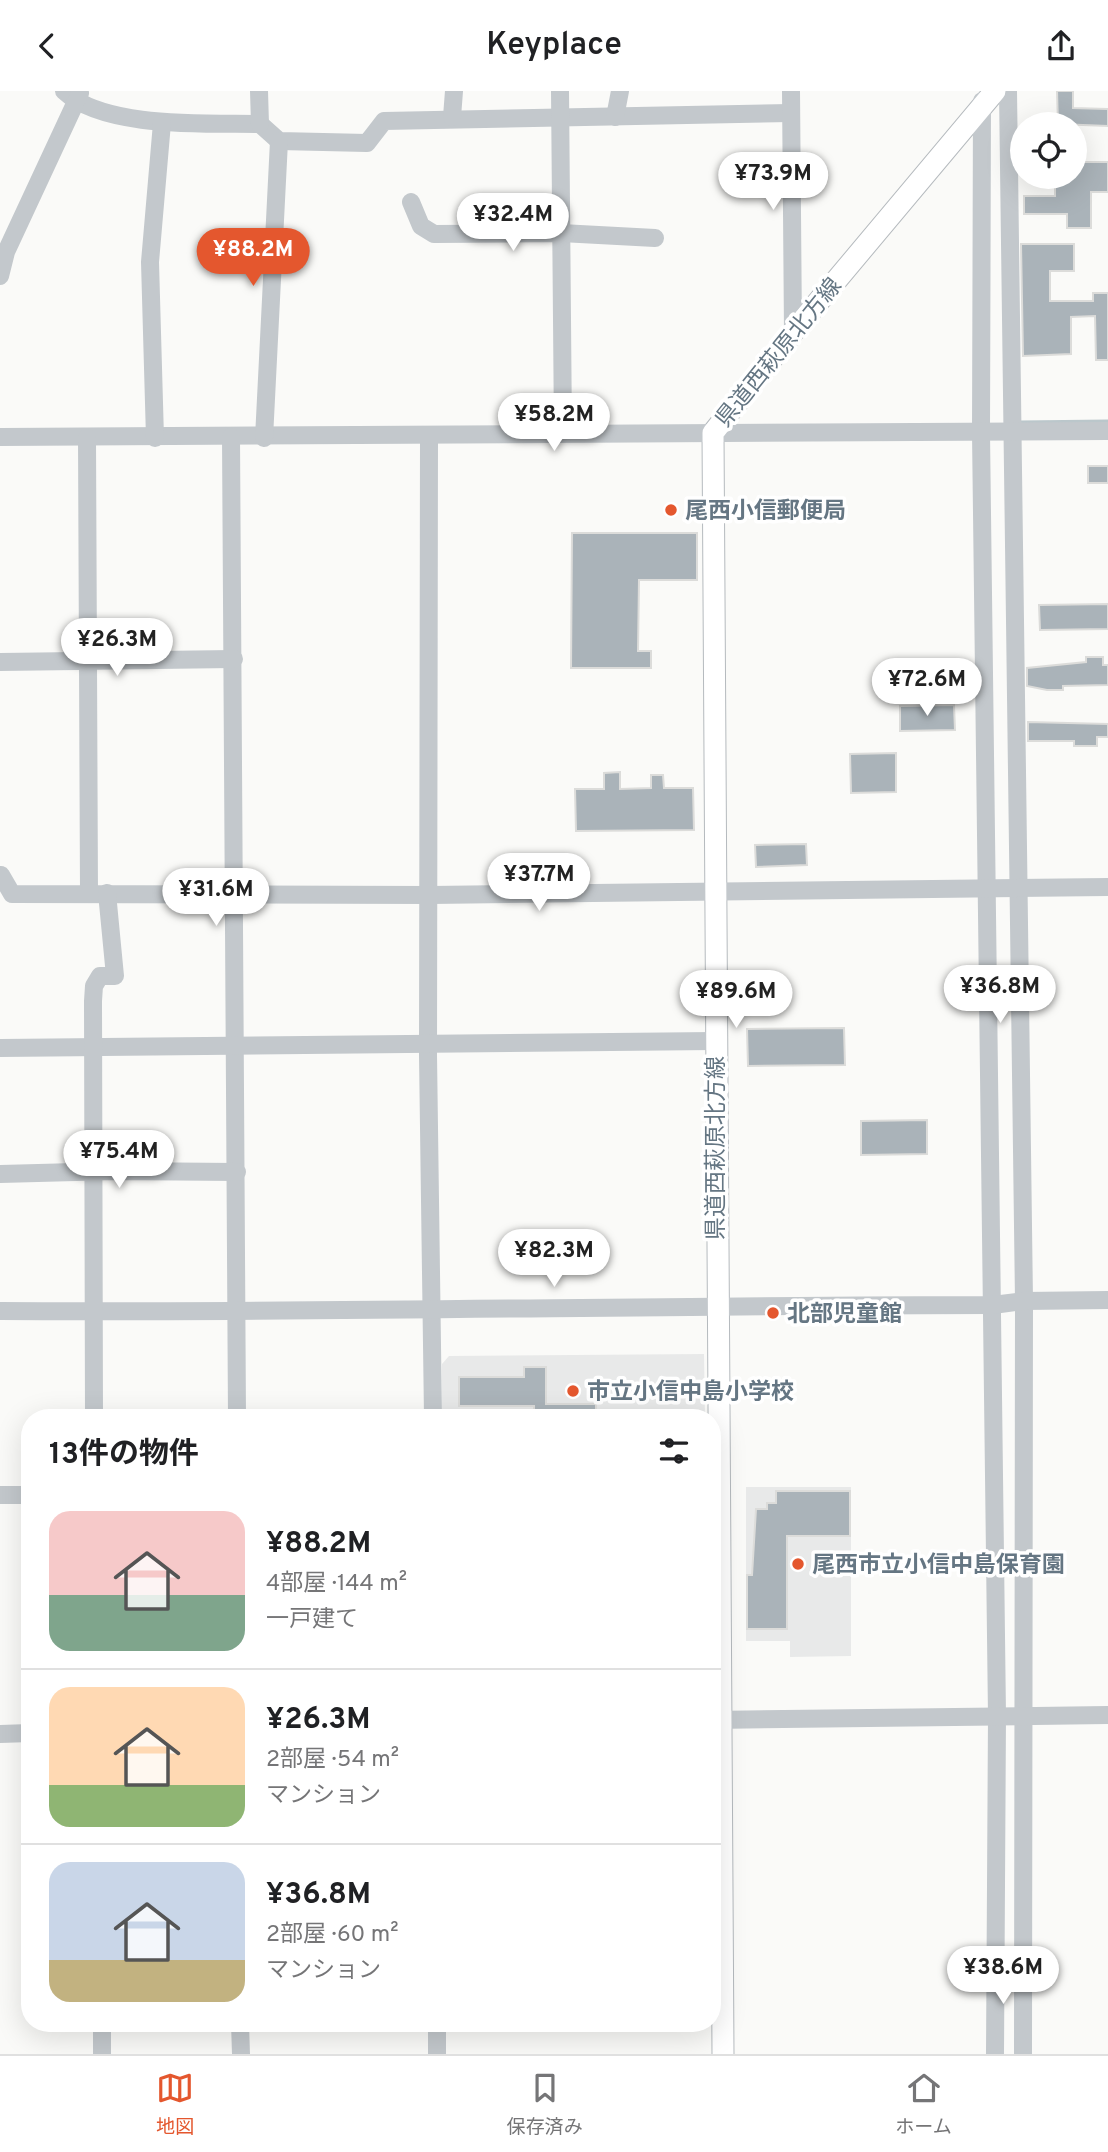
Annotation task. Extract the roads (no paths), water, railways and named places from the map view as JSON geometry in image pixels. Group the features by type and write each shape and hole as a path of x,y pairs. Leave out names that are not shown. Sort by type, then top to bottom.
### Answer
{"main road":[{"name":"県道西萩原北方線","path":"716,1409 713,433 986,96"},
{"name":"県道西萩原北方線","path":"721,1959 723,2054"}],"street":[{"path":"259,91 260,124"},
{"path":"452,117 454,91"},
{"path":"560,91 563,433"},
{"path":"615,117 620,91"},
{"path":"791,91 793,332"},
{"path":"1008,91 1024,1301 1023,2054"},
{"path":"0,276 6,252 74,95 162,123 260,124 279,141 367,143 384,121 452,117 560,118 791,113"},
{"path":"986,96 981,433 997,1716 995,2054"},
{"path":"155,438 150,262 162,123"},
{"path":"264,437 279,141"},
{"path":"411,202 421,226 434,234 561,233 655,238"},
{"path":"0,437 1108,431"},
{"path":"429,436 428,1044 433,1409"},
{"path":"232,437 237,1409"},
{"path":"87,438 87,658 98,893 115,975 100,975 94,986 91,1171 94,1409"},
{"path":"0,662 87,658 234,659"},
{"path":"1,875 12,894 430,895 1108,887"},
{"path":"0,1048 715,1041"},
{"path":"0,1174 91,1171 237,1172"},
{"path":"0,1311 993,1305 1024,1301 1108,1300"},
{"path":"0,1495 21,1495"},
{"path":"721,1720 1108,1715"},
{"path":"0,1734 21,1733"},
{"path":"102,2032 102,2054"},
{"path":"240,2032 241,2054"},
{"path":"437,2032 438,2054"}],"waterway":[{"path":"1020,423 1108,422"}],"place":[{"name":"尾西小信郵便局","path":"671,510"},
{"name":"北部児童館","path":"773,1313"},
{"name":"市立小信中島小学校","path":"573,1391"},
{"name":"尾西市立小信中島保育園","path":"798,1564"}]}
